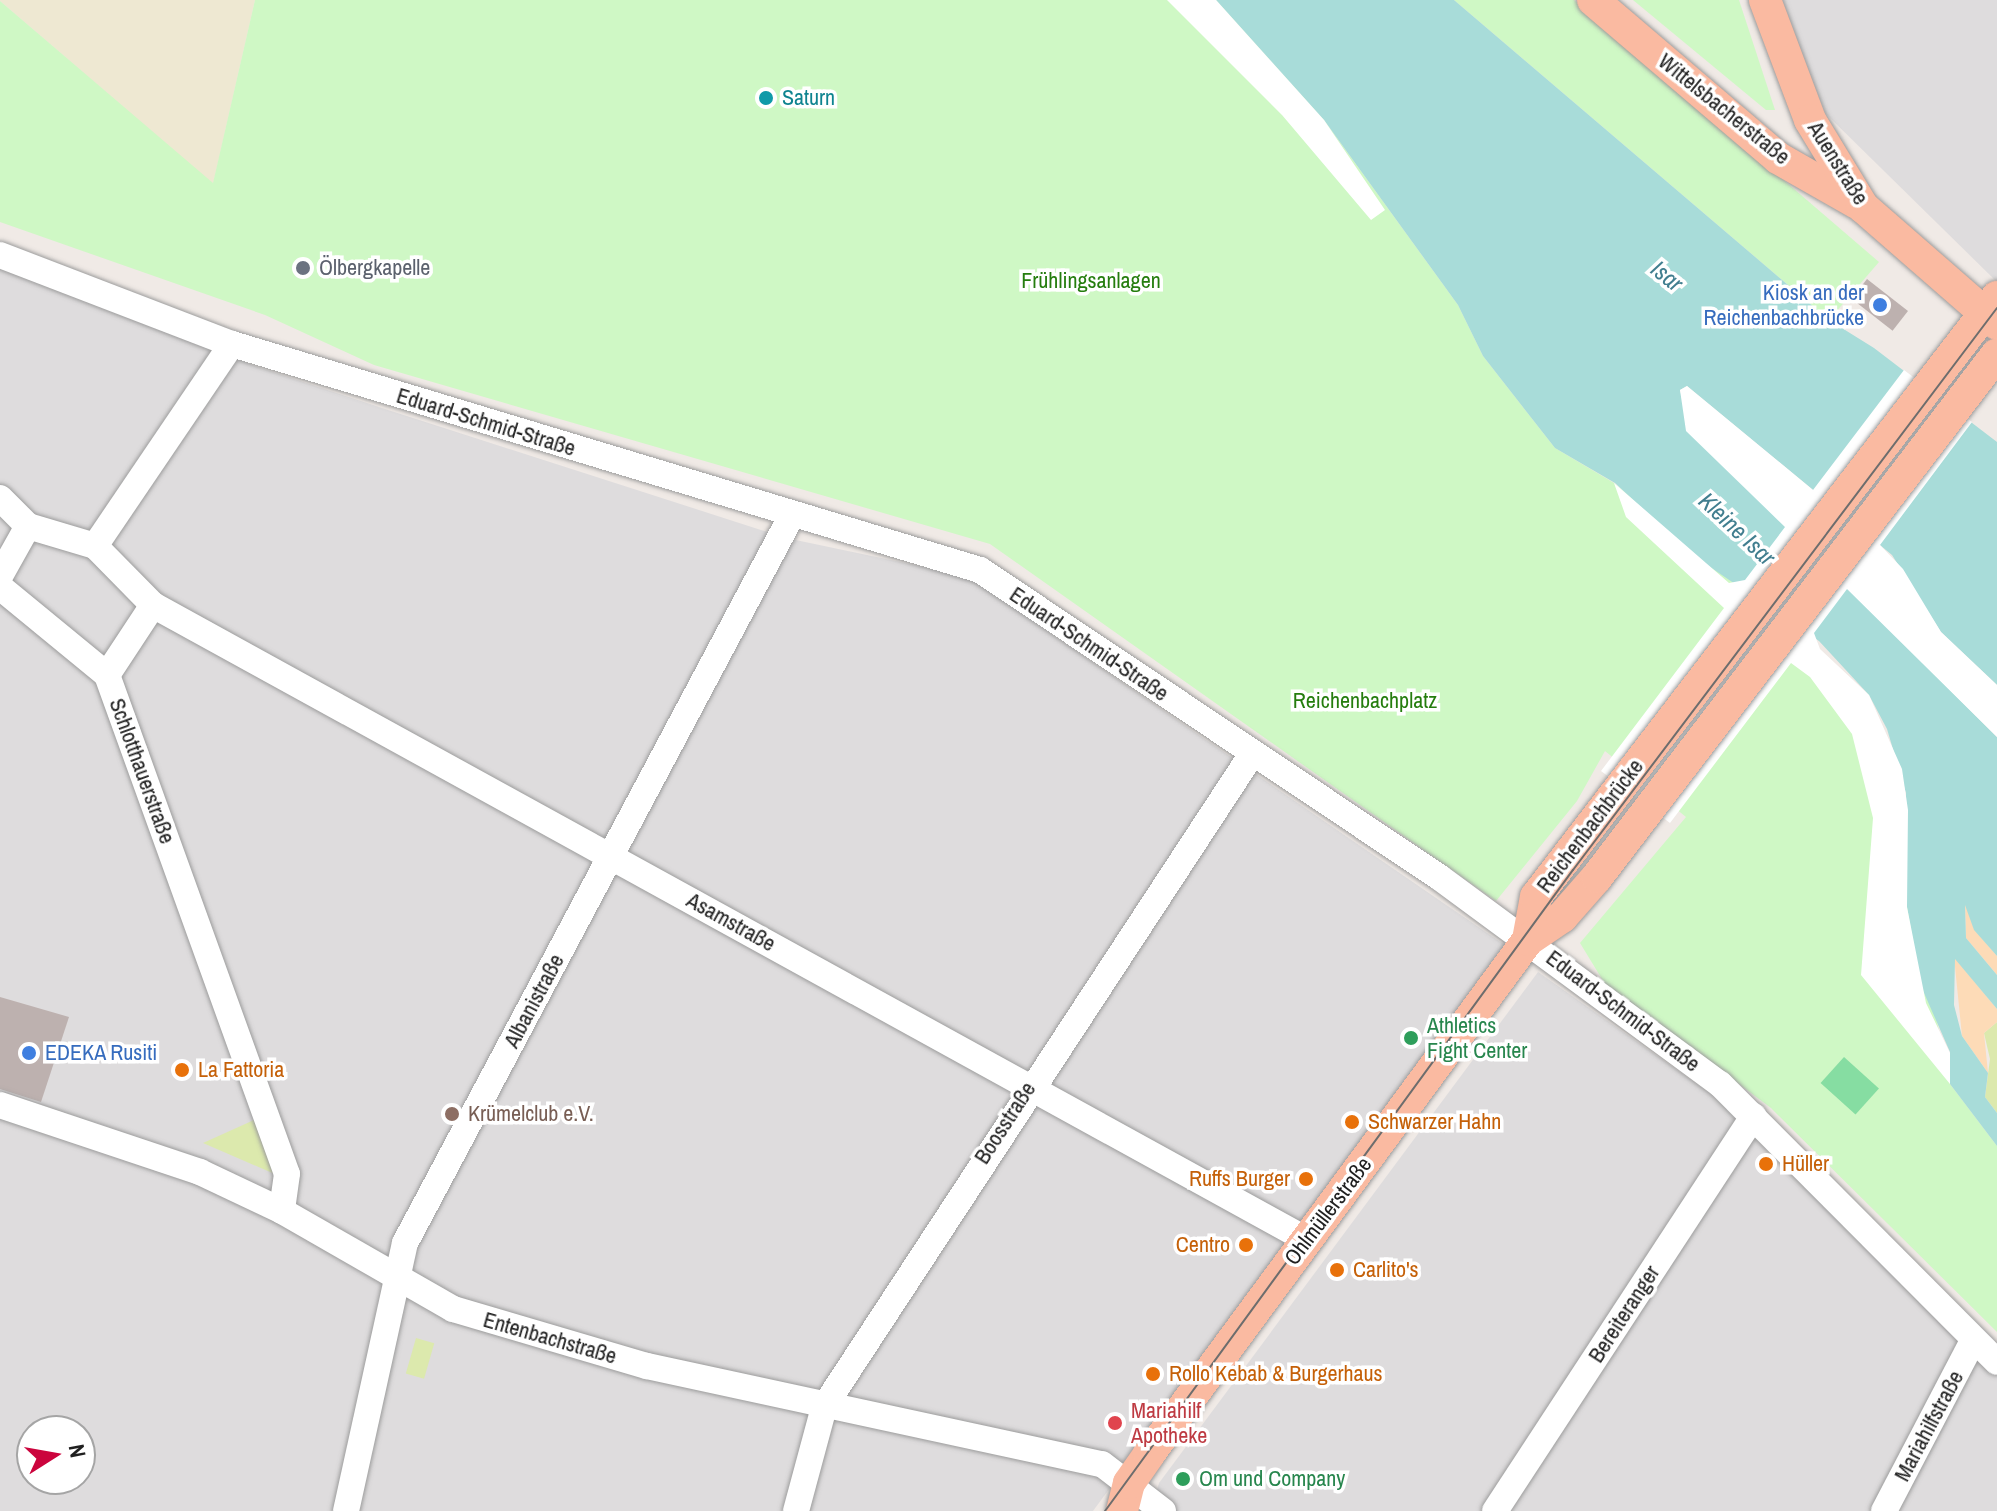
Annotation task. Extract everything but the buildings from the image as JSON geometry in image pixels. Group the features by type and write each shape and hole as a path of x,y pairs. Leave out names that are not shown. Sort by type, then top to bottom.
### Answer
{"main road":[{"name":"Wittelsbacherstraße","path":"1593,0 1778,158 1863,207"},
{"name":"Auenstraße","path":"1765,0 1810,120 1863,207 1993,311"},
{"name":"Reichenbachbrücke","path":"1528,940 1536,897 1925,386 1993,311"},
{"name":"Reichenbachbrücke","path":"1528,940 1562,917 1651,809 1997,354"},
{"name":"Ohlmüllerstraße","path":"1097,1511 1126,1497 1307,1240 1528,940"}],"street":[{"name":"Eduard-Schmid-Straße","path":"0,255 232,344 980,570 1528,940 1720,1084 1997,1362"},
{"path":"95,546 232,344"},
{"path":"0,498 28,526 95,546 153,605"},
{"name":"Albanistraße","path":"346,1511 405,1243 792,515"},
{"path":"0,576 28,526"},
{"path":"0,587 107,675"},
{"name":"Asamstraße","path":"153,605 1307,1240"},
{"name":"Schlotthauerstraße","path":"153,605 107,675 287,1174 282,1211"},
{"name":"Boosstraße","path":"796,1511 824,1407 1028,1087 1252,754"},
{"name":"Entenbachstraße","path":"0,1105 200,1172 282,1211 453,1309 647,1366 824,1407 1102,1464 1126,1497 1163,1511"},
{"name":"Bereiteranger","path":"1495,1511 1753,1116"},
{"name":"Mariahilfstraße","path":"1884,1511 1973,1341"}],"shaded area":[{"path":"0,0 255,0 213,184 0,1"},
{"path":"1781,0 1997,0 1997,282 1825,113"},
{"path":"0,260 252,365 382,408 786,538 967,576 1509,948 1093,1511 0,1511"},
{"path":"1538,972 1755,1125 1997,1369 1997,1511 1151,1511 1159,1483"}],"green space":[{"name":"Frühlingsanlagen","path":"255,0 1216,0 1324,120 1458,305 1483,356 1555,448 1614,483 1869,695 1950,1084 1997,1146 1997,1332 1771,1108 1605,984 1580,943 1686,817 1605,751 1577,801 1496,901 990,544 374,365 265,315 0,222 0,1 213,183"},
{"path":"1454,0 1574,0 1879,262 1829,320"},
{"path":"1633,0 1739,0 1775,110 1766,110"},
{"path":"1997,1022 1997,1113 1985,1097 1990,1059 1984,1033"},
{"path":"1844,1057 1879,1088 1856,1114 1821,1083"},
{"path":"254,1120 277,1175 203,1143"},
{"path":"416,1338 434,1343 424,1379 406,1374"}],"sand":[{"path":"1965,901 1974,929 1997,956 1997,975 1966,938"},
{"path":"1954,957 1997,1009 1997,1022 1984,1033 1988,1073 1962,1036"}],"water":[{"path":"1216,0 1454,0 1829,320 1874,348 1997,442 1997,685 1941,632 1892,555 1687,386 1680,390 1684,406 1776,517 1997,737 1997,956 1974,930 1965,905 1966,938 1997,975 1997,1009 1955,959 1954,1005 1962,1036 1988,1073 1985,1097 1997,1113 1997,1146 1950,1084 1950,1052 1921,986 1907,907 1906,793 1887,729 1869,695 1819,641 1691,554 1615,483 1555,448 1483,356 1458,305 1324,120"}],"pier":[{"path":"1167,0 1216,0 1324,120 1385,210 1371,220 1282,115"},
{"path":"1904,370 1972,422 1880,545 1903,569 1941,632 1997,685 1997,737 1847,589 1814,633 1820,649 1869,695 1902,769 1908,810 1907,907 1926,1003 1950,1053 1950,1084 1861,975 1873,818 1852,734 1810,677 1791,663 1670,823 1601,771 1724,608 1626,517 1614,483 1729,583 1745,580 1785,527 1686,431 1680,390 1687,386 1813,490"}],"tram line":[{"path":"1105,1511 1573,870 1997,308"}],"place":[{"name":"Saturn","path":"766,98"},
{"name":"Ölbergkapelle","path":"303,268"},
{"name":"Kiosk an der Reichenbachbrücke","path":"1880,305"},
{"name":"Athletics Fight Center","path":"1411,1038"},
{"name":"EDEKA Rusiti","path":"29,1053"},
{"name":"La Fattoria","path":"182,1070"},
{"name":"Krümelclub e.V.","path":"452,1114"},
{"name":"Schwarzer Hahn","path":"1352,1122"},
{"name":"Hüller","path":"1766,1164"},
{"name":"Ruffs Burger","path":"1306,1179"},
{"name":"Centro","path":"1246,1245"},
{"name":"Carlito's","path":"1337,1270"},
{"name":"Rollo Kebab & Burgerhaus","path":"1153,1374"},
{"name":"Mariahilf Apotheke","path":"1115,1423"},
{"name":"Om und Company","path":"1183,1479"}],"water label":[{"name":"Isar","path":"1667,276"},
{"name":"Kleine Isar","path":"1737,529"}],"park label":[{"name":"Reichenbachplatz","path":"1365,701"}]}
